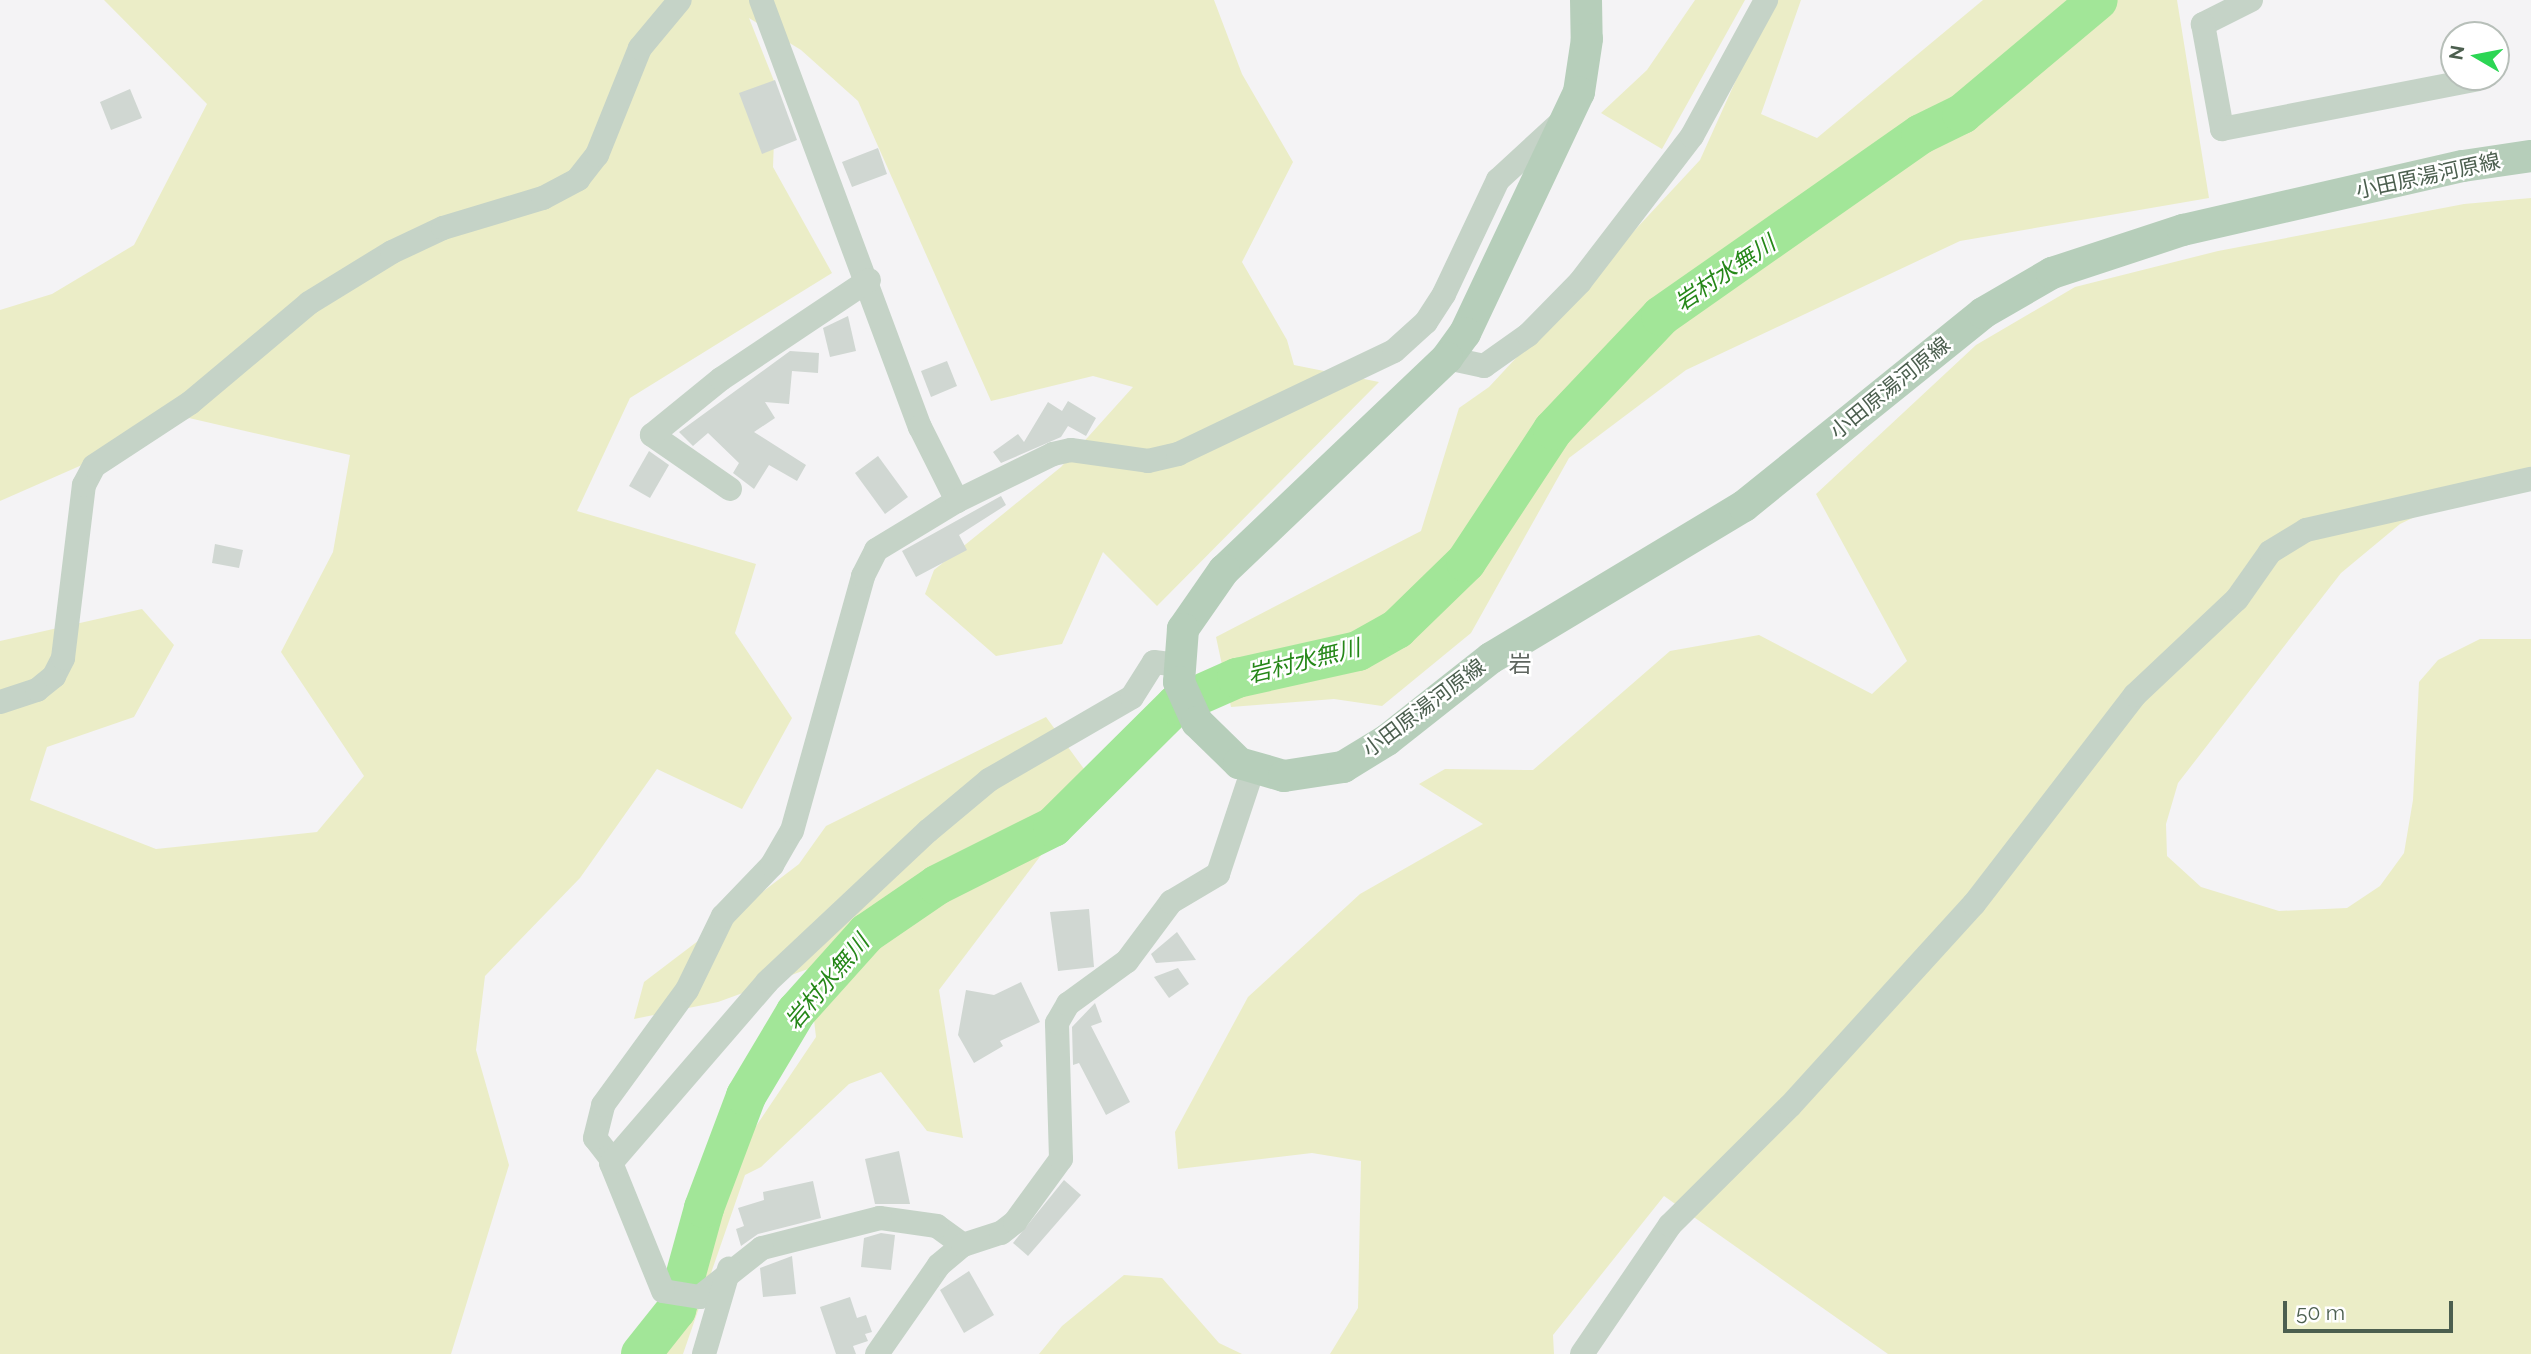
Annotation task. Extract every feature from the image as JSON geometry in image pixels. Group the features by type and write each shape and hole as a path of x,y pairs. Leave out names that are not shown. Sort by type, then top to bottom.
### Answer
{"main road":[{"path":"1178,674 1184,629 1224,570 1447,358 1465,333 1571,114 1587,39 1586,0"},
{"name":"小田原湯河原線","path":"1178,674 1197,722 1227,755 1253,769 1306,776 1343,767 1387,740 1491,658 1744,506 1983,313 2052,272 2183,230 2463,166 2531,156"}],"street":[{"path":"0,702 37,690 54,676 62,658 84,485 94,466 190,402 309,303 391,252 443,228 543,198 578,179 597,155 640,48 680,0"},
{"path":"761,0 869,280 920,427 957,501"},
{"path":"1447,358 1485,366 1528,335 1580,282 1692,136 1766,0"},
{"path":"2251,0 2203,24 2222,129 2440,87"},
{"path":"963,1245 937,1226 880,1218 762,1248 729,1269 700,1297 663,1291 612,1161 595,1139 603,1105 687,990 723,916 772,865 792,831 863,576 876,550 957,501 1071,450 1148,461 1178,454 1394,351 1426,322 1444,294 1498,180 1571,114"},
{"path":"730,489 652,435 721,379 869,280"},
{"path":"1582,1354 1670,1225 1790,1106 1974,904 2134,695 2237,599 2270,552 2306,530 2531,479"},
{"path":"612,1161 767,982 928,831 989,780 1132,697 1154,662 1178,674"},
{"path":"877,1354 914,1294 963,1245 1001,1233 1015,1222 1061,1159 1058,1023 1068,1004 1128,961 1171,902 1218,874 1253,769"},
{"path":"704,1354 729,1269"}],"green space":[{"path":"104,0 1214,0 1242,74 1293,162 1242,262 1287,340 1294,365 1379,382 1157,606 1103,552 1062,644 996,656 925,594 934,570 1061,467 1133,387 1093,376 991,401 858,101 801,50 749,18 776,86 773,167 832,273 630,398 577,511 756,564 735,633 792,718 742,809 657,769 580,878 485,976 476,1050 509,1165 451,1354 0,1354 0,641 142,609 174,645 134,717 47,747 30,800 156,849 317,832 364,776 281,652 333,552 350,455 189,418 0,501 0,310 52,294 134,245 207,104"},
{"path":"1695,0 1745,0 1662,149 1601,113 1647,70"},
{"path":"1772,0 1801,0 1761,114 1817,138 1983,0 2177,0 2209,198 1960,241 1686,370 1569,458 1471,633 1382,706 1334,699 1231,707 1216,637 1421,531 1459,408 1489,387 1700,160"},
{"path":"2531,198 2531,478 2446,502 2400,524 2341,573 2178,783 2166,824 2167,856 2201,887 2279,911 2347,908 2380,886 2404,853 2413,800 2419,682 2438,660 2480,639 2531,639 2531,1354 1888,1354 1664,1196 1553,1335 1554,1354 1330,1354 1358,1308 1361,1161 1312,1153 1178,1169 1175,1132 1248,997 1360,894 1483,824 1419,784 1445,769 1533,770 1670,651 1759,635 1872,694 1907,661 1816,494 1976,345 2075,287 2218,251 2464,204"},
{"path":"1046,717 1095,784 939,990 963,1138 927,1131 881,1072 849,1084 761,1167 745,1175 683,1354 666,1354 742,1147 816,1037 808,969 718,1002 634,1019 644,982 799,864 826,826"},
{"path":"1124,1275 1162,1278 1219,1343 1242,1354 1039,1354 1062,1326"}],"building":[{"path":"775,80 797,140 762,154 739,93"},
{"path":"130,89 142,118 111,130 100,102"},
{"path":"878,148 887,174 852,187 842,162"},
{"path":"848,316 856,351 830,357 823,328"},
{"path":"790,351 819,353 818,373 792,371 789,404 765,402 775,418 754,432 806,465 797,481 769,465 754,489 733,473 739,463 708,433 693,446 679,432"},
{"path":"947,361 957,386 931,397 921,371"},
{"path":"1068,401 1096,418 1086,436 1068,426 1061,437 1001,463 993,452 1018,434 1024,442 1048,402 1062,411"},
{"path":"649,451 669,465 650,498 629,486"},
{"path":"878,456 908,497 885,514 855,473"},
{"path":"1001,496 1006,505 959,535 967,550 916,577 902,551"},
{"path":"215,544 243,550 239,568 212,563"},
{"path":"1089,909 1094,967 1058,971 1050,912"},
{"path":"1177,932 1196,960 1156,963 1151,954"},
{"path":"1178,968 1189,984 1169,998 1154,977"},
{"path":"1021,982 1040,1022 1000,1041 1003,1046 974,1063 958,1035 966,990 994,995"},
{"path":"1095,1003 1102,1022 1091,1026 1130,1102 1106,1115 1079,1063 1073,1065 1072,1027"},
{"path":"899,1151 910,1204 875,1204 865,1159"},
{"path":"1064,1180 1081,1195 1028,1256 1013,1243"},
{"path":"813,1181 821,1218 758,1234 741,1246 736,1229 744,1226 738,1208 764,1200 763,1192"},
{"path":"881,1233 895,1235 891,1270 861,1267 864,1238"},
{"path":"792,1256 796,1294 763,1297 760,1268"},
{"path":"969,1271 994,1315 964,1333 940,1290"},
{"path":"850,1297 857,1318 866,1315 872,1332 865,1334 868,1341 853,1346 856,1354 836,1354 820,1307"}],"waterway":[{"name":"岩村水無川","path":"641,1354 676,1310 704,1208 746,1096 796,1012 867,933 937,885 1053,827 1176,705 1237,678 1358,651 1397,629 1466,562 1553,430 1661,316 1921,134 1962,114 2098,0"}],"district":[{"name":"岩","path":"1520,664"}]}
